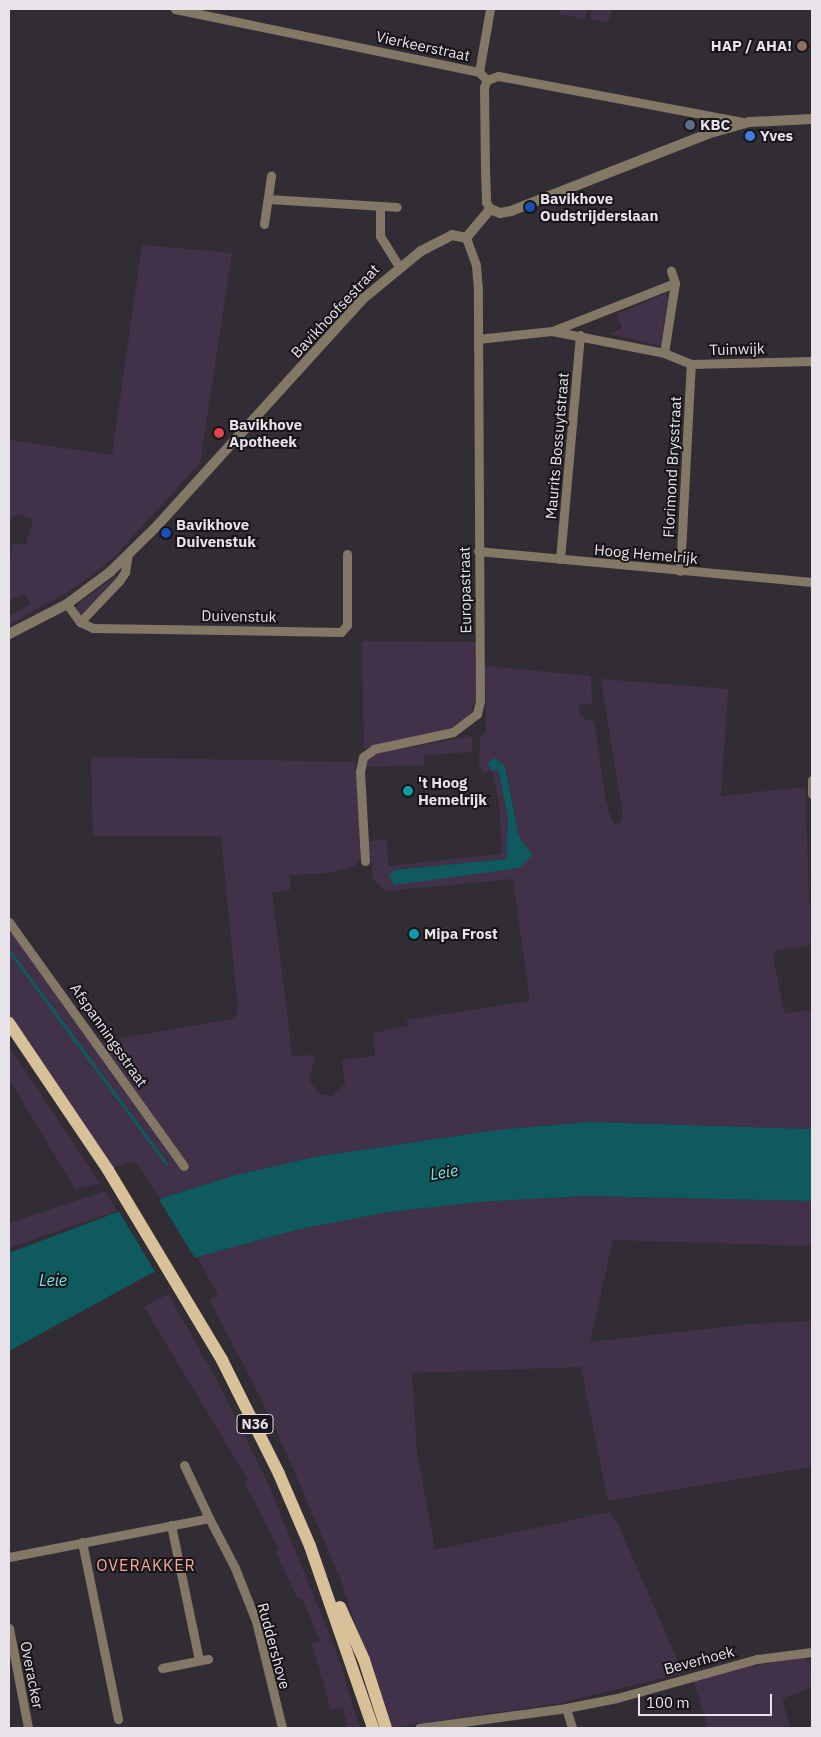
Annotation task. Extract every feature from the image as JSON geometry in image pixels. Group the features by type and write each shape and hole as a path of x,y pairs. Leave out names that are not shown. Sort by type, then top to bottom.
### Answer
{"main road":[{"name":"N36","path":"9,1023 108,1170 191,1306 249,1412 310,1546 373,1728"},
{"path":"310,1546 364,1660 386,1728"}],"street":[{"name":"Vierkeerstraat","path":"175,9 480,72 487,80"},
{"path":"480,72 490,9"},
{"path":"748,122 511,211 500,213 490,209 486,202 484,87 487,80 498,76 748,122 812,119"},
{"path":"720,117 723,130"},
{"path":"264,224 271,176"},
{"path":"268,199 397,207"},
{"path":"380,206 380,236 399,267"},
{"path":"466,238 490,209"},
{"name":"Bavikhoofsestraat","path":"9,634 67,604 128,554 364,298 399,267 444,238 456,235 466,238"},
{"name":"Europastraat","path":"365,861 360,772 363,757 374,749 452,732 477,714 480,701 476,265 466,238"},
{"path":"664,353 676,283 671,271"},
{"name":"Tuinwijk","path":"552,331 676,283"},
{"name":"Tuinwijk","path":"478,339 552,331 664,353 690,364 812,361"},
{"name":"Maurits Bossuytstraat","path":"560,559 580,335"},
{"name":"Florimond Brysstraat","path":"680,570 690,364"},
{"name":"Hoog Hemelrijk","path":"478,551 812,582"},
{"name":"Bavikhoofsestraat","path":"80,622 119,581 125,572 128,554"},
{"name":"Duivenstuk","path":"80,622 93,628 340,632 348,625 347,554"},
{"path":"67,604 80,622"},
{"path":"812,780 812,794"},
{"name":"Afspanningsstraat","path":"9,922 184,1166"},
{"name":"Ruddershove","path":"184,1465 235,1568 256,1621 282,1728"},
{"path":"9,1557 209,1518"},
{"path":"162,1668 203,1660 171,1526"},
{"path":"82,1542 118,1718"},
{"name":"Overacker","path":"9,1628 28,1728"},
{"name":"Beverhoek","path":"419,1728 566,1708 617,1698 757,1659 812,1652"},
{"path":"566,1708 572,1728"}],"shaded area":[{"path":"560,9 587,9 585,19 559,14"},
{"path":"592,9 612,9 609,22 590,19"},
{"path":"142,245 232,253 200,463 110,561 76,587 9,625 9,616 31,604 25,594 9,600 9,564 13,543 26,545 33,519 17,514 9,520 9,440 112,455"},
{"path":"665,294 668,297 660,346 610,334 622,328 617,314"},
{"path":"120,573 81,615 78,614 77,605"},
{"path":"362,641 477,642 476,700 468,717 459,725 439,733 364,749"},
{"path":"485,666 591,676 592,703 579,705 579,714 585,720 594,721 606,802 613,824 619,824 623,816 601,679 728,689 721,796 805,787 811,945 774,951 773,956 784,1013 812,1010 812,1129 591,1122 497,1130 314,1157 232,1176 161,1199 135,1161 112,1168 9,1014 9,927 44,963 101,1042 231,1019 236,1016 238,1007 221,836 93,836 91,757 355,762 362,839 360,857 356,865 330,873 290,875 290,890 272,892 292,1056 315,1055 309,1080 319,1094 332,1096 345,1084 342,1060 375,1056 373,1033 409,1026 406,1020 530,1001 513,879 386,891 373,879 369,841 387,840 388,866 502,854 499,803 492,771 483,773 479,764 480,738 486,732","holes":["497,759 507,773 519,837 533,855 519,868 389,874 395,870 506,859 508,817 498,769 490,760"]},
{"path":"472,736 472,752 423,755 425,765 366,767 364,756"},
{"path":"9,1047 100,1183 75,1189 9,1079"},
{"path":"105,1191 117,1211 9,1248 9,1223"},
{"path":"586,1196 812,1201 812,1246 613,1240 590,1342 751,1324 812,1321 812,1467 608,1501 581,1367 412,1373 417,1453 435,1550 609,1512 617,1522 683,1673 561,1703 390,1728 340,1578 273,1422 209,1299 218,1295 197,1257 300,1229 389,1212 478,1202"},
{"path":"168,1294 221,1388 268,1483 337,1654 360,1728 348,1728 343,1708 331,1710 312,1644 320,1641 302,1598 298,1599 275,1551 279,1549 244,1482 248,1480 144,1307"},
{"path":"805,1658 812,1667 812,1687 782,1699 790,1725 780,1728 708,1728 694,1681 739,1668"}],"water":[{"path":"494,758 505,766 519,837 533,855 519,868 394,885 389,874 395,870 506,859 508,817 498,769 492,771 488,763"},
{"name":"Leie","path":"591,1122 812,1129 812,1201 586,1196 479,1202 389,1212 300,1229 197,1257 150,1274 9,1351 9,1253 112,1214 232,1176 314,1157 497,1130"}],"pier":[{"path":"158,1198 196,1260 157,1275 118,1210"}],"waterway":[{"path":"9,950 166,1163"}],"place":[{"name":"HAP / AHA!","path":"802,46"},
{"name":"KBC","path":"690,125"},
{"name":"Yves","path":"750,136"},
{"name":"Bavikhove Oudstrijderslaan","path":"530,207"},
{"name":"Bavikhove Apotheek","path":"219,433"},
{"name":"Bavikhove Duivenstuk","path":"166,533"},
{"name":"'t Hoog Hemelrijk","path":"408,791"},
{"name":"Mipa Frost","path":"414,934"}],"district":[{"name":"OVERAKKER","path":"146,1565"}]}
